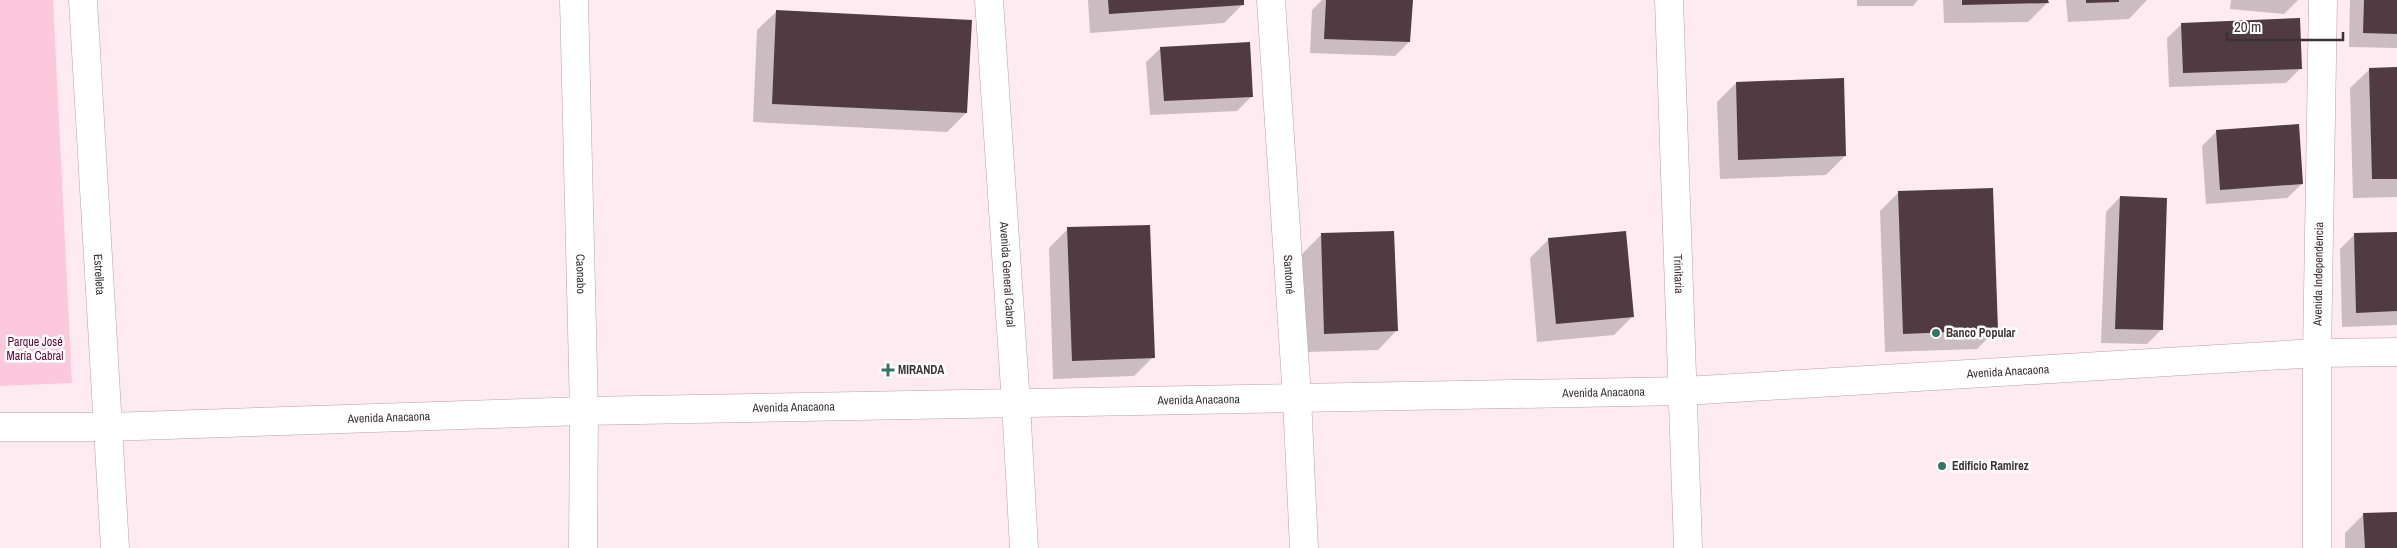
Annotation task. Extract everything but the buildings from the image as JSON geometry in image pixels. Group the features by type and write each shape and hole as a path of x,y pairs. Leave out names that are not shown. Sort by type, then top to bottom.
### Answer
{"main road":[{"name":"Estrelleta","path":"82,0 116,548"},
{"name":"Caonabo","path":"574,0 584,411 583,548"},
{"name":"Avenida General Cabral","path":"989,0 1024,548"},
{"name":"Santomé","path":"1271,0 1297,398 1304,548"},
{"name":"Trinitaria","path":"1669,0 1688,548"},
{"name":"Avenida Independencia","path":"2317,548 2317,353 2323,0"},
{"name":"Avenida Anacaona","path":"0,427 108,427 584,411 1684,391 2317,353 2397,352"}],"green space":[{"name":"Parque José María Cabral","path":"0,0 53,0 72,383 0,386"}],"place":[{"name":"Banco Popular","path":"1936,333"},
{"name":"MIRANDA","path":"888,370"},
{"name":"Edificio Ramirez","path":"1942,466"}]}
